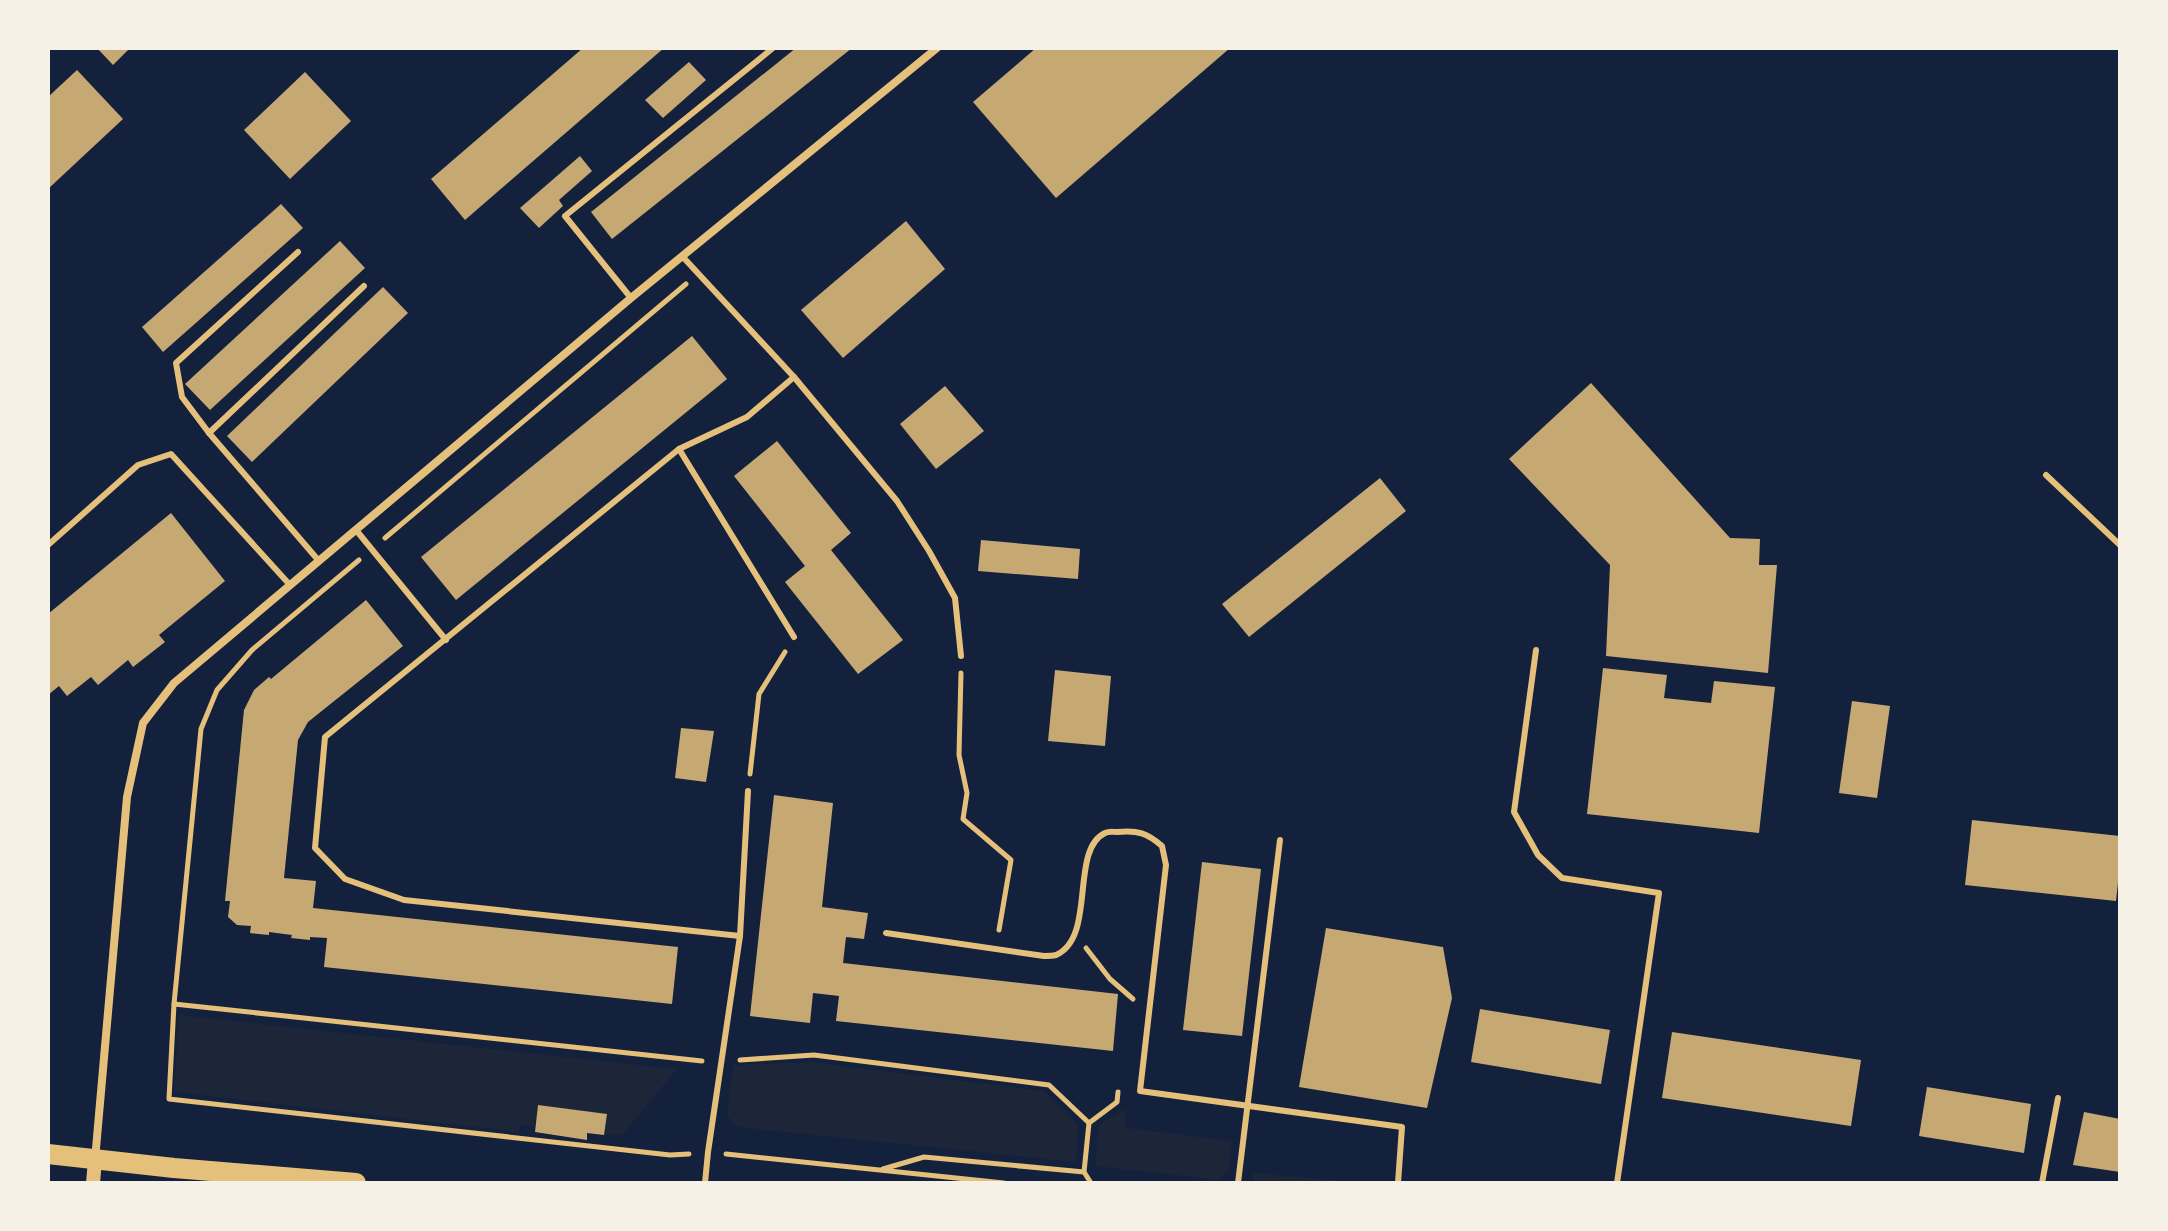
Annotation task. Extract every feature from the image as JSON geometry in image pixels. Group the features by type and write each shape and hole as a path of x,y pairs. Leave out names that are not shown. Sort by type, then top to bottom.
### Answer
{"main road":[{"path":"48,1154 356,1183"}],"street":[{"path":"93,1183 127,797 143,723 174,683 631,298 937,48"}],"lane":[{"path":"631,298 565,216 773,48"},
{"path":"298,252 176,363 182,397 319,561"},
{"path":"682,256 794,377 897,501 955,598 961,656"},
{"path":"209,433 364,286"},
{"path":"740,936 404,900 345,879 315,848 325,737 679,449 747,417 794,377"},
{"path":"679,449 794,637"},
{"path":"48,545 138,465 171,454 290,585"},
{"path":"2046,475 2120,545"},
{"path":"356,530 446,640"},
{"path":"1536,650 1514,812 1538,855 1562,878 1659,893 1617,1183"},
{"path":"705,1183 740,936 748,791"},
{"path":"886,933 1044,956 1057,954 1075,935 1086,863 1092,846 1105,833 1146,833 1162,846 1166,865 1140,1091 1402,1127 1398,1183"},
{"path":"1238,1183 1280,840"},
{"path":"2042,1183 2058,1098"}],"path":[{"path":"698,274 252,650 217,690 201,729 174,1004 169,1099 670,1155 708,1152 1004,1183"},
{"path":"748,791 759,694 794,637"},
{"path":"961,656 959,755 967,793 963,819 1011,860 995,949"},
{"path":"1075,935 1110,979 1133,998 1131,1013"},
{"path":"174,1004 698,1061 814,1055 1049,1085 1089,1123"},
{"path":"1091,1183 1084,1172 1089,1123 1117,1102 1119,1087"},
{"path":"878,1170 924,1157 1084,1172"}],"shaded area":[{"path":"179,1015 677,1069 623,1134 604,1135 607,1115 538,1106 535,1127 520,1125 519,1132 174,1092"},
{"path":"812,1062 1044,1091 1078,1125 1076,1162 737,1127 727,1116 733,1065"},
{"path":"1125,1109 1126,1128 1232,1141 1228,1171 1220,1180 1095,1166 1099,1125"},
{"path":"1253,1173 1366,1183 1253,1183"}],"building":[{"path":"97,48 130,48 113,65"},
{"path":"583,48 664,48 465,220 431,179"},
{"path":"796,48 852,48 612,239 591,212"},
{"path":"1036,48 1230,48 1056,198 973,102"},
{"path":"689,62 706,80 663,118 645,100"},
{"path":"77,70 123,119 48,189 48,97"},
{"path":"305,72 351,121 290,179 244,130"},
{"path":"580,156 592,171 559,200 563,206 539,228 520,208"},
{"path":"281,204 303,228 163,352 142,327"},
{"path":"906,221 945,269 843,358 801,310"},
{"path":"340,241 365,268 210,410 185,384"},
{"path":"383,287 408,313 252,462 227,436"},
{"path":"692,336 727,379 456,600 421,557"},
{"path":"1591,383 1730,538 1760,539 1759,565 1777,565 1768,673 1606,656 1610,565 1509,459"},
{"path":"945,386 984,431 936,469 900,424"},
{"path":"777,441 851,533 831,550 903,640 858,674 785,582 805,566 734,476"},
{"path":"1380,478 1406,511 1249,637 1222,604"},
{"path":"171,513 225,581 159,635 165,642 133,667 128,660 98,685 91,677 67,696 59,686 48,695 48,614"},
{"path":"981,540 1080,549 1078,579 978,571"},
{"path":"366,600 403,646 308,722 298,740 284,878 316,881 313,908 678,947 672,1004 324,967 327,938 310,937 310,940 269,932 269,935 250,933 251,926 237,925 228,917 230,901 225,901 244,710 254,690"},
{"path":"1603,668 1667,675 1664,698 1711,703 1714,681 1775,687 1759,833 1587,814"},
{"path":"1055,670 1111,676 1105,746 1048,741"},
{"path":"1852,701 1890,706 1877,798 1839,793"},
{"path":"681,728 714,731 706,782 675,778"},
{"path":"774,795 833,803 822,907 868,913 864,939 846,937 843,963 1118,994 1113,1051 836,1021 839,996 813,993 810,1023 750,1016"},
{"path":"1972,820 2120,836 2116,901 1965,885"},
{"path":"1202,862 1261,869 1242,1036 1183,1030"},
{"path":"1326,928 1443,947 1452,998 1427,1108 1299,1087"},
{"path":"1480,1009 1610,1030 1601,1084 1471,1062"},
{"path":"1672,1032 1861,1060 1851,1126 1662,1098"},
{"path":"1927,1087 2031,1104 2024,1153 1919,1136"},
{"path":"538,1105 607,1114 604,1135 587,1133 587,1140 535,1132"},
{"path":"2084,1112 2120,1119 2120,1172 2073,1165"}]}
